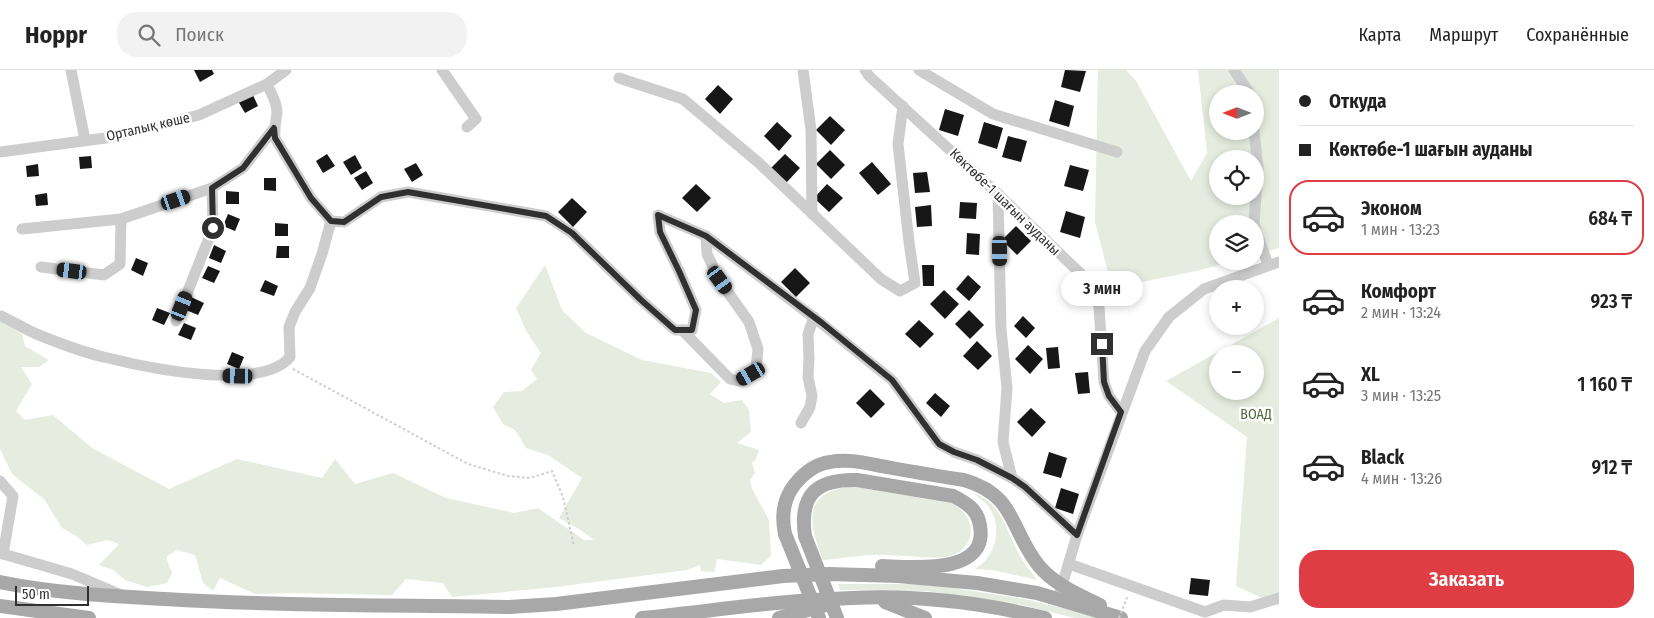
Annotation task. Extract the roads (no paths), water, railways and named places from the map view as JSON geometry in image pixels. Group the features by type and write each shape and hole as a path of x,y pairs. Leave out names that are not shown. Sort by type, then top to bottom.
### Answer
{"main road":[{"path":"819,618 786,534 783,517 785,499 803,474 831,462 860,462 964,480 982,487 1000,500 1011,513 1029,551 1060,593 1120,618"},
{"path":"829,574 849,569 880,566 934,566 953,564 965,560 973,553 979,543 981,531 979,519 974,510 954,496 858,480 842,480 821,486 812,493 806,503 803,513 805,536 837,618"},
{"path":"0,582 90,594 227,602 509,607 556,604 782,576 829,574 898,576 977,583 1037,593 1060,593 1128,618"},
{"path":"779,618 853,598"},
{"path":"642,618 788,602 853,598 910,599 974,605 1045,618"},
{"path":"870,598 892,604 925,618"},
{"path":"0,606 89,618"}],"street":[{"path":"72,70 85,140"},
{"name":"Орталық көше","path":"0,152 113,137 199,115 267,84 286,70"},
{"path":"442,70 476,119 467,126"},
{"path":"803,70 811,130 812,214"},
{"name":"Көктөбе-1 шағын ауданы","path":"865,70 869,76 998,194 1083,276 1094,292 1099,307 1104,382 1109,396 1121,412"},
{"path":"919,70 993,114 1117,152"},
{"path":"1234,70 1244,85"},
{"path":"619,78 683,99 759,163 881,279 900,292 915,283 898,144 903,106"},
{"path":"267,84 276,104 275,138 311,198 331,221 344,222 381,197 408,192 546,216 572,233 675,330 692,330 696,310 660,232 658,215 706,236 814,317 892,380 939,444 954,452 977,460 1012,478 1025,487 1077,535"},
{"path":"22,229 121,219 212,188 243,168 274,128"},
{"path":"1255,140 1258,168 1256,215"},
{"path":"176,321 213,228 212,188"},
{"path":"998,194 1002,329 1007,388 1003,442 1012,478"},
{"path":"41,267 104,275 120,264 121,219"},
{"path":"1,316 38,334 98,355 162,369 208,375 238,376 270,371 284,364 290,357 289,327 295,312 310,288 331,221"},
{"path":"682,330 730,379 739,382 756,369 758,349 750,322 720,280 707,254 706,236"},
{"path":"1060,593 1077,535 1145,351 1169,317 1204,289 1273,263 1264,244"},
{"path":"801,423 810,407 812,396 808,376 808,334 814,317"},
{"path":"0,481 12,496 1,553 72,574 125,596"},
{"path":"1069,564 1206,612 1224,605 1250,607 1279,598"}],"park label":[{"name":"ВОАД","path":"1256,414"}]}
